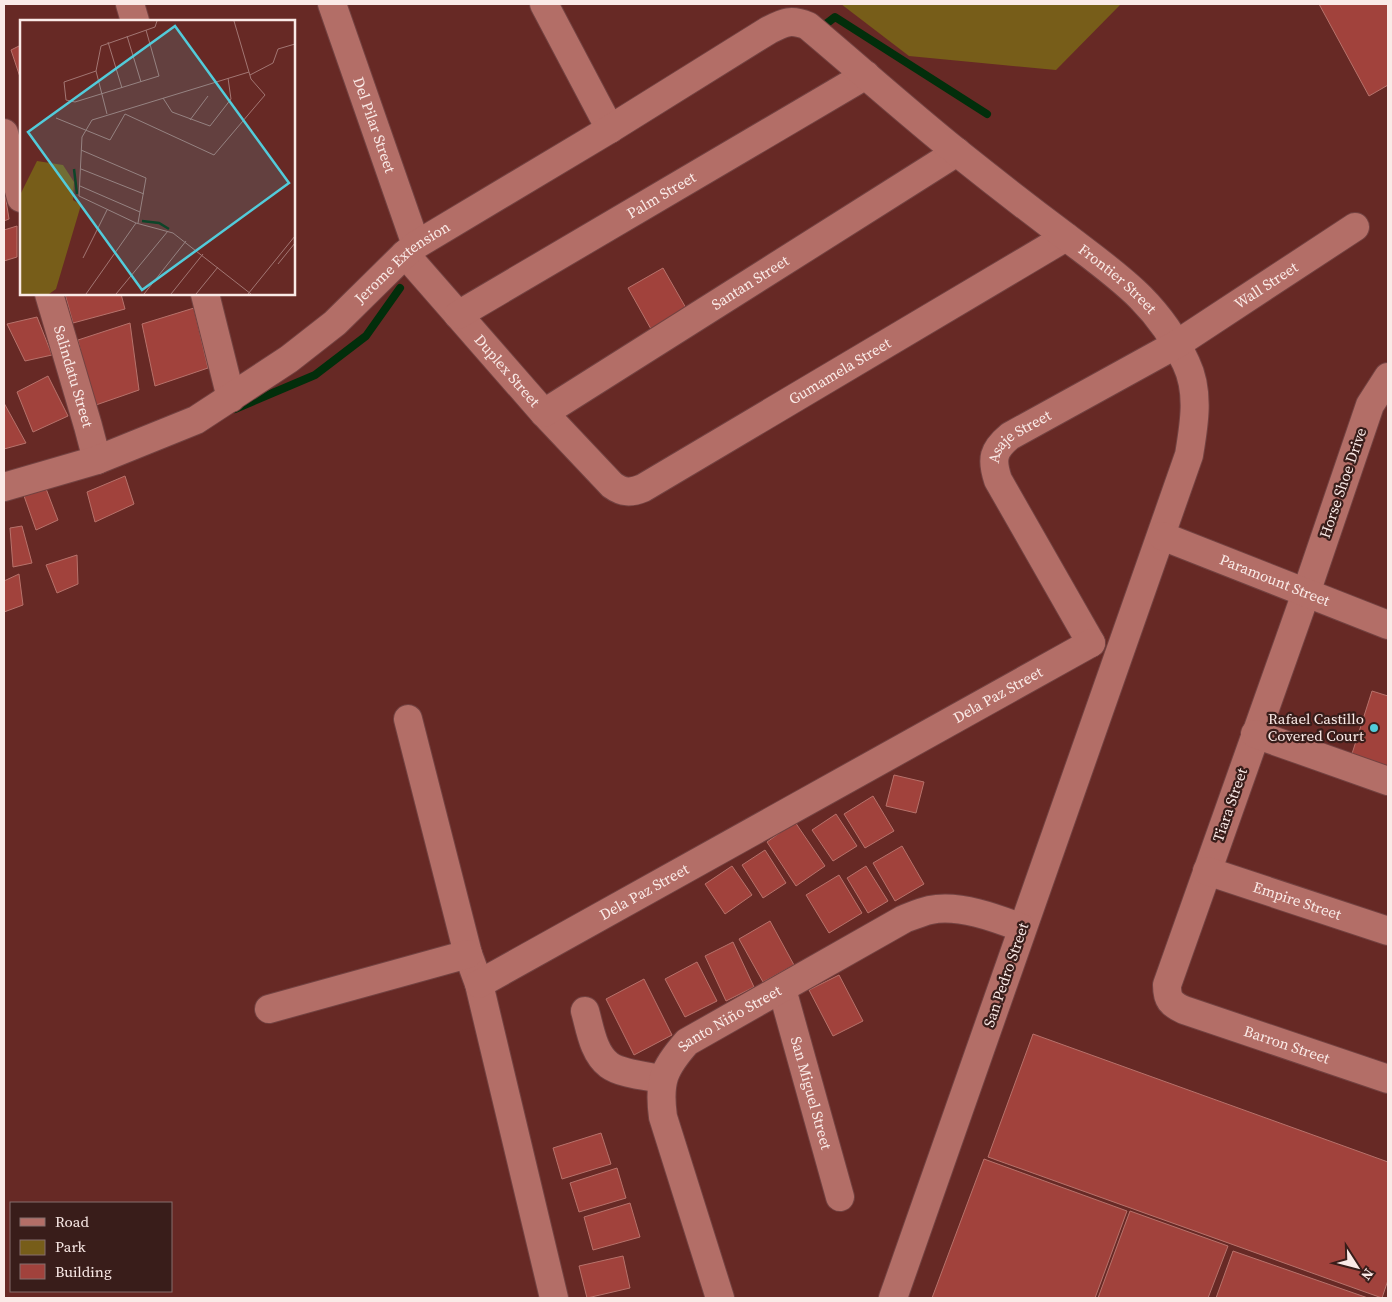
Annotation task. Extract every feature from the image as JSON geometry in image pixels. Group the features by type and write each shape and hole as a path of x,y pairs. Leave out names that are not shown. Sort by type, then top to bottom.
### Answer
{"street":[{"path":"130,4 135,20"},
{"name":"Del Pilar Street","path":"332,4 410,250"},
{"path":"544,4 610,129"},
{"name":"Jerome Extension","path":"4,487 96,457 196,420 289,359 334,323 410,250 769,30 781,24 796,21"},
{"name":"Frontier Street","path":"796,21 808,26 957,152 1111,270 1136,292 1156,315 1177,344 1188,365 1194,389 1195,421 1189,455 1120,653"},
{"name":"Palm Street","path":"458,315 866,75"},
{"path":"4,134 20,194"},
{"name":"Santan Street","path":"544,413 957,152"},
{"name":"Wall Street","path":"1177,344 1356,227"},
{"name":"Gumamela Street","path":"612,486 626,492 643,488 1066,237"},
{"name":"Duplex Street","path":"410,250 458,315 544,413 612,486"},
{"name":"Salindatu Street","path":"48,295 96,457"},
{"path":"206,295 229,399"},
{"name":"Asaje Street","path":"1091,643 998,480 994,468 994,455 1000,444 1010,436 1177,344"},
{"name":"Horse Shoe Drive","path":"1306,593 1370,405 1388,377"},
{"name":"Paramount Street","path":"1162,536 1388,626"},
{"name":"Tiara Street","path":"1184,1010 1175,1005 1167,996 1167,985 1306,593"},
{"path":"1091,643 1120,653"},
{"name":"Dela Paz Street","path":"479,984 1091,643"},
{"name":"San Pedro Street","path":"893,1298 1120,653"},
{"path":"408,719 468,954 479,984 554,1298"},
{"path":"1255,734 1388,781"},
{"name":"Empire Street","path":"1207,871 1388,931"},
{"name":"Santo Niño Street","path":"720,1298 663,1117 660,1096 662,1079 674,1057 687,1042 904,919 931,910 958,910 986,914 1022,928"},
{"path":"269,1009 468,954"},
{"name":"San Miguel Street","path":"782,989 840,1197"},
{"name":"Barron Street","path":"1184,1010 1388,1079"},
{"path":"585,1011 596,1047 608,1064 619,1070 662,1079"}],"green space":[{"path":"841,4 1121,4 1056,70 909,56"}],"building":[{"path":"1319,4 1388,4 1388,85 1369,96"},
{"path":"20,46 20,77 11,50"},
{"path":"4,195 9,219 4,221"},
{"path":"17,226 17,257 4,261 4,230"},
{"path":"663,268 686,308 651,329 628,288"},
{"path":"65,295 121,295 125,309 73,323"},
{"path":"194,308 208,368 155,386 142,324"},
{"path":"37,317 52,355 25,361 7,324"},
{"path":"130,323 139,390 93,406 78,340"},
{"path":"48,376 68,416 33,432 17,392"},
{"path":"4,403 26,443 4,449"},
{"path":"125,476 134,504 95,522 87,492"},
{"path":"45,486 58,520 36,530 23,493"},
{"path":"22,526 32,563 13,567 10,528"},
{"path":"77,555 78,584 57,593 46,565"},
{"path":"19,574 23,605 4,612 4,581"},
{"name":"Rafael Castillo Covered Court","path":"1372,691 1388,696 1388,773 1350,760"},
{"path":"894,775 924,782 916,813 886,806"},
{"path":"873,796 894,831 865,848 844,814"},
{"path":"836,814 857,846 833,861 812,830"},
{"path":"795,822 825,866 796,886 767,842"},
{"path":"902,846 924,884 895,901 873,863"},
{"path":"765,850 786,883 763,898 742,865"},
{"path":"732,866 752,895 725,914 705,884"},
{"path":"866,866 888,901 868,913 847,878"},
{"path":"839,875 862,913 829,933 806,895"},
{"path":"770,921 794,965 763,982 739,939"},
{"path":"733,942 754,987 726,1001 705,956"},
{"path":"697,962 717,1001 685,1017 665,979"},
{"path":"839,975 863,1021 833,1036 809,990"},
{"path":"644,979 672,1035 634,1055 606,999"},
{"path":"1033,1034 1388,1162 1388,1280 1382,1298 988,1157"},
{"path":"601,1133 611,1164 562,1179 553,1148"},
{"path":"984,1159 1127,1211 1095,1298 932,1298"},
{"path":"617,1168 626,1198 579,1212 570,1183"},
{"path":"630,1203 640,1237 593,1250 584,1217"},
{"path":"1130,1211 1228,1246 1208,1298 1098,1298"},
{"path":"1233,1251 1368,1298 1216,1298"},
{"path":"623,1256 630,1288 587,1298 579,1266"}],"waterway":[{"path":"822,27 835,17 987,114"},
{"path":"235,409 315,375 366,336 400,288"}],"place":[{"name":"Rafael Castillo Covered Court","path":"1374,728"}]}
